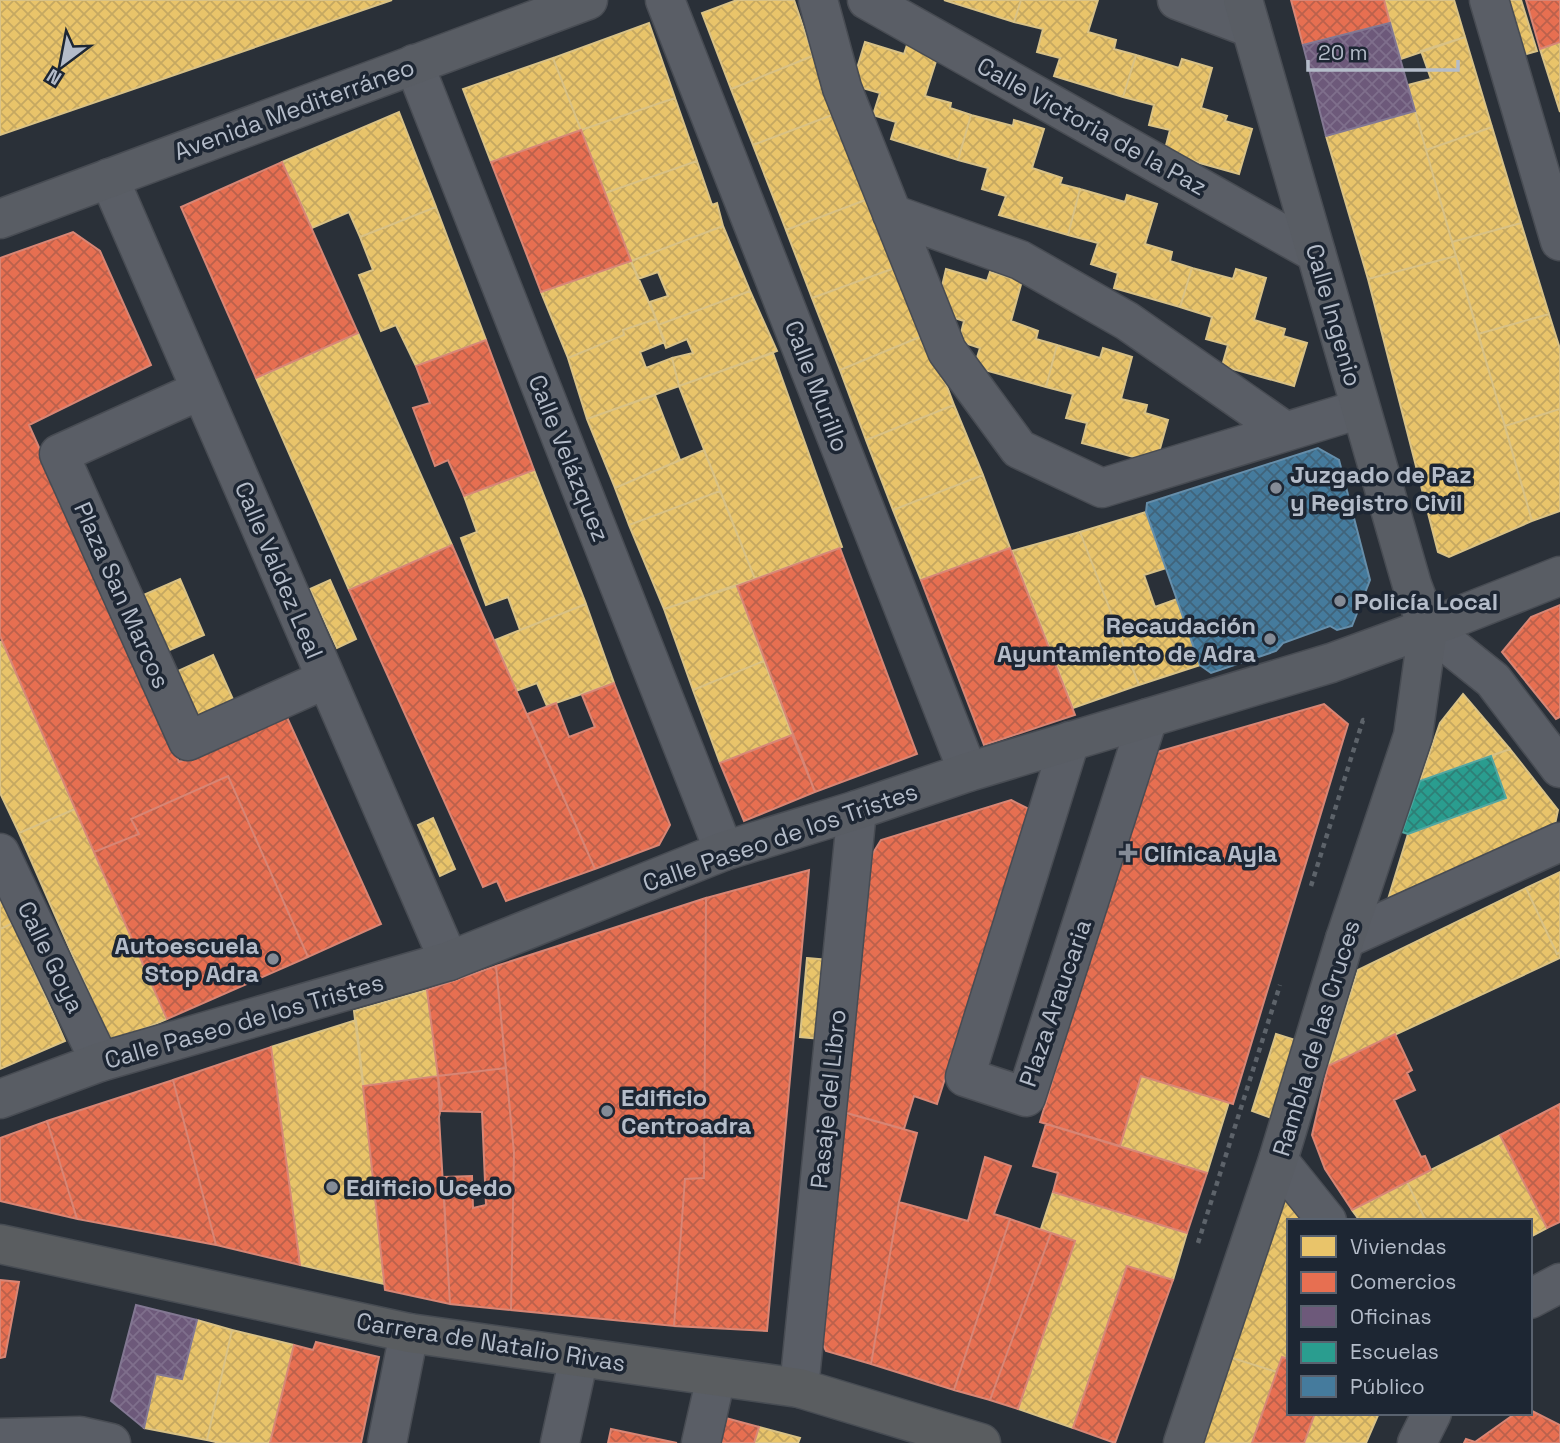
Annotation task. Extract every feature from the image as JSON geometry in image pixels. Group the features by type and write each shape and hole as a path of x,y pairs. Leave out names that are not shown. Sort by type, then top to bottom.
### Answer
{"highway":[{"name":"Carrera de Natalio Rivas","path":"0,1244 409,1333 799,1388 934,1436 981,1443"}],"street":[{"name":"Avenida Mediterráneo","path":"0,219 588,0"},
{"name":"Calle Murillo","path":"665,0 968,772"},
{"path":"818,0 842,88 947,351 1019,449 1101,488 1360,409"},
{"name":"Calle Victoria de la Paz","path":"867,0 1317,253"},
{"path":"1177,0 1247,14"},
{"path":"1489,0 1560,241"},
{"name":"Calle Ingenio","path":"1247,14 1360,409 1412,585 1428,628"},
{"name":"Calle Velázquez","path":"414,65 723,851"},
{"name":"Calle Valdez Leal","path":"109,178 449,961"},
{"path":"892,214 1020,260 1127,321 1285,431"},
{"name":"Plaza San Marcos","path":"201,390 59,454 188,741 326,679"},
{"name":"Calle Paseo de los Tristes","path":"0,1099 100,1062 449,961 723,851 857,810 968,772 1331,663 1560,576"},
{"path":"1428,628 1493,680 1560,768"},
{"name":"Rambla de las Cruces","path":"1183,1443 1278,1160 1345,939 1413,736 1428,628"},
{"name":"Plaza Araucaria","path":"1070,741 965,1077 1027,1097 1148,718"},
{"name":"Pasaje del Libro","path":"799,1388 857,810"},
{"path":"1345,939 1560,842"},
{"name":"Calle Goya","path":"0,853 100,1062"},
{"path":"1278,1160 1325,1219"},
{"path":"1532,1298 1560,1283"},
{"path":"387,1443 409,1333"},
{"path":"560,1443 579,1357"},
{"path":"701,1443 716,1377"},
{"path":"1417,1443 1431,1415"},
{"path":"0,1438 90,1441"}],"building: Viviendas":[{"path":"0,0 392,0 0,135"},
{"path":"737,0 794,0 813,56 731,89 702,13"},
{"path":"944,0 1021,0 1014,22"},
{"path":"1021,0 1098,0 1088,32 1116,40 1114,49 1136,55 1123,97 1054,76 1060,58 1037,52 1043,29 1014,22"},
{"path":"1384,0 1454,0 1465,37 1401,59"},
{"path":"1502,0 1521,0 1537,51 1520,56"},
{"path":"649,23 675,98 581,130 553,58"},
{"path":"1465,37 1492,127 1426,150 1408,85 1431,79 1421,51"},
{"path":"865,42 904,54 907,45 938,55 925,96 951,103 950,108 971,115 958,160 891,139 896,122 873,115 880,93 852,85"},
{"path":"1560,42 1560,112 1540,49"},
{"path":"817,54 840,112 753,145 731,89"},
{"path":"1136,55 1179,68 1182,59 1212,68 1201,108 1227,116 1225,121 1252,129 1239,174 1164,153 1170,130 1149,125 1154,105 1123,97"},
{"path":"553,58 581,130 491,162 463,89"},
{"path":"675,98 697,161 605,193 581,130"},
{"path":"1415,111 1456,256 1368,279 1326,136"},
{"path":"399,112 436,207 360,237 349,212 312,228 282,162"},
{"path":"840,112 876,196 786,230 753,145"},
{"path":"971,115 1013,126 1014,120 1044,129 1032,168 1062,178 1060,184 1080,189 1068,235 999,215 1006,196 982,189 988,168 958,160"},
{"path":"1492,127 1521,223 1452,242 1426,150"},
{"path":"697,161 712,205 717,203 723,226 631,261 605,193"},
{"path":"1080,189 1125,202 1127,195 1157,204 1145,244 1172,252 1170,261 1192,268 1180,307 1114,288 1118,273 1091,264 1098,243 1068,235"},
{"path":"876,196 903,265 812,298 786,230"},
{"path":"436,207 486,340 416,366 396,325 381,331 359,275 373,270 360,237"},
{"path":"1521,223 1549,314 1478,334 1452,242"},
{"path":"723,226 750,291 658,325 650,302 668,296 658,272 638,279 631,261"},
{"path":"1456,256 1532,521 1449,557 1438,552 1368,279"},
{"path":"631,261 656,319 623,330 624,335 568,358 541,292"},
{"path":"903,265 927,334 840,370 812,298"},
{"path":"1192,268 1233,279 1236,269 1266,278 1254,320 1285,329 1283,336 1307,343 1294,386 1222,366 1228,345 1206,339 1212,317 1180,307"},
{"path":"946,269 987,281 990,272 1022,281 1011,321 1038,331 1036,339 1057,345 1046,387 974,367 980,348 959,341 964,321 936,312"},
{"path":"750,291 777,351 679,386 672,358 693,353 687,339 666,348 658,325"},
{"path":"1549,314 1560,349 1560,409 1505,426 1478,334"},
{"path":"656,319 665,342 640,352 646,368 672,358 679,386 587,419 568,358 624,335 623,330"},
{"path":"358,333 452,545 349,590 256,378"},
{"path":"927,334 954,405 866,440 840,370"},
{"path":"1057,345 1100,358 1103,348 1132,357 1121,399 1147,405 1145,413 1168,420 1156,463 1082,443 1087,423 1066,418 1073,394 1046,387"},
{"path":"773,353 842,547 755,579 679,386"},
{"path":"655,395 680,460 615,488 587,419"},
{"path":"954,405 983,475 893,510 866,440"},
{"path":"1560,409 1560,511 1532,521 1505,426"},
{"path":"704,450 720,491 629,525 615,488"},
{"path":"534,470 586,604 520,630 508,597 486,605 461,538 477,532 464,496"},
{"path":"983,475 1010,548 921,580 893,510"},
{"path":"720,491 755,579 664,609 629,525"},
{"path":"1146,512 1166,568 1144,575 1155,607 1177,599 1200,665 1139,685 1080,532"},
{"path":"1080,532 1139,685 1073,708 1012,551"},
{"path":"180,579 204,635 156,656 132,600"},
{"path":"330,580 356,639 337,648 310,589"},
{"path":"737,586 764,661 693,690 664,609"},
{"path":"586,604 614,683 547,706 537,683 516,691 495,640"},
{"path":"2,641 75,809 19,833 0,793"},
{"path":"213,655 236,706 190,726 167,676"},
{"path":"764,661 792,735 720,763 693,690"},
{"path":"1463,694 1510,749 1420,781 1440,723"},
{"path":"1510,749 1558,810 1554,829 1386,906 1408,834 1506,798 1491,756"},
{"path":"75,809 167,1019 111,1043 19,833"},
{"path":"433,818 455,869 440,876 418,825"},
{"path":"1560,872 1560,952 1557,954 1526,888"},
{"path":"1526,888 1557,954 1560,952 1560,958 1328,1066 1358,970"},
{"path":"0,894 13,923 0,929"},
{"path":"13,923 65,1041 0,1069 0,929"},
{"path":"807,958 829,960 821,1039 800,1037"},
{"path":"427,990 438,1076 363,1086 354,1011"},
{"name":"Edificio Ucedo","path":"356,1020 384,1284 300,1265 271,1047"},
{"path":"1276,1034 1298,1041 1274,1119 1252,1111"},
{"path":"1141,1076 1229,1102 1207,1173 1120,1146"},
{"path":"1500,1135 1547,1228 1532,1236 1532,1219 1425,1219 1407,1182"},
{"path":"1407,1182 1425,1219 1359,1219 1352,1210"},
{"path":"1053,1192 1187,1233 1173,1280 1127,1266 1073,1428 1018,1409 1075,1241 1041,1229"},
{"path":"1283,1197 1302,1219 1287,1219 1287,1358 1282,1357 1277,1372 1223,1355"},
{"path":"197,1320 232,1330 207,1440 144,1428 156,1374 182,1379"},
{"path":"232,1330 294,1345 270,1443 220,1443 207,1440"},
{"path":"1223,1355 1277,1372 1252,1443 1195,1443"},
{"path":"1314,1415 1378,1415 1366,1443 1304,1443"},
{"path":"759,1427 800,1438 798,1443 754,1443"}],"building: Comercios":[{"path":"1291,0 1384,0 1390,23 1303,45"},
{"path":"1526,0 1560,0 1560,42 1540,49"},
{"path":"581,130 631,261 541,292 491,162"},
{"path":"282,162 358,333 256,378 181,207"},
{"path":"73,232 100,251 151,365 29,425 179,762 286,715 381,924 308,957 228,776 131,819 139,834 94,852 0,636 0,258"},
{"path":"486,340 534,470 464,496 448,460 435,466 413,408 430,403 416,366"},
{"path":"452,545 595,869 506,901 497,881 483,887 349,590"},
{"path":"840,548 917,754 815,792 737,586"},
{"path":"1010,548 1075,715 984,745 921,580"},
{"path":"1560,605 1560,717 1556,719 1502,652 1531,617"},
{"path":"614,683 670,825 659,845 595,869 527,714 556,703 569,737 595,727 582,695"},
{"path":"1324,704 1348,724 1233,1104 1141,1076 1120,1146 1040,1122 1150,754"},
{"path":"792,735 815,792 744,821 720,763"},
{"path":"228,776 308,957 167,1019 94,852 139,834 131,819"},
{"path":"1011,800 1029,809 937,1104 914,1096 904,1129 843,1112 868,861 881,840"},
{"path":"809,870 767,1331 674,1326 685,1179 704,1178 706,898"},
{"name":"Edificio Centroadra","path":"706,898 704,1178 685,1179 674,1326 511,1310 514,1153 496,966"},
{"path":"496,966 506,1068 438,1076 427,990"},
{"path":"1395,1034 1412,1070 1407,1073 1415,1090 1394,1100 1421,1157 1425,1156 1431,1170 1352,1210 1325,1169 1312,1135 1328,1066"},
{"path":"271,1047 300,1265 216,1245 173,1080"},
{"path":"506,1068 514,1153 511,1310 450,1304 443,1177 472,1176 473,1208 486,1205 482,1112 440,1111 438,1076"},
{"path":"438,1076 442,1104 439,1117 450,1304 385,1290 363,1086"},
{"path":"173,1080 216,1245 77,1219 47,1121"},
{"path":"1560,1104 1560,1222 1547,1228 1500,1135"},
{"path":"843,1112 917,1133 899,1202 871,1364 826,1351 820,1338"},
{"path":"47,1121 77,1219 0,1201 0,1138"},
{"path":"1046,1124 1207,1173 1187,1233 1053,1192 1058,1173 1033,1166"},
{"path":"985,1157 1011,1166 994,1214 1010,1219 954,1390 871,1364 899,1202 968,1221"},
{"path":"1010,1219 1051,1233 990,1400 954,1390"},
{"path":"1051,1233 1075,1241 1018,1409 990,1400"},
{"path":"1127,1266 1173,1280 1115,1443 1073,1428"},
{"path":"0,1280 19,1282 5,1357 0,1358"},
{"path":"316,1342 379,1357 361,1443 270,1443 294,1345 313,1350"},
{"path":"1282,1357 1287,1358 1287,1415 1314,1415 1304,1443 1252,1443"},
{"path":"1532,1411 1560,1425 1560,1443 1464,1443 1466,1439 1475,1442 1513,1415 1532,1415"},
{"path":"722,1417 759,1427 754,1443 716,1443"},
{"path":"611,1429 677,1443 608,1443"}],"building: Oficinas":[{"path":"1390,23 1415,111 1326,136 1303,45"},
{"path":"136,1305 197,1320 182,1379 156,1374 144,1428 111,1401"}],"building: Escuelas":[{"path":"1491,756 1506,798 1408,834 1402,832 1420,781"}],"building: Público":[{"path":"1318,448 1339,460 1370,580 1352,626 1337,630 1330,626 1283,643 1276,651 1211,673 1200,665 1146,512 1147,503"}],"place":[{"name":"Juzgado de Paz y Registro Civil","path":"1276,488"},
{"name":"Policía Local","path":"1340,601"},
{"name":"Recaudación Ayuntamiento de Adra","path":"1270,639"},
{"name":"Clínica Ayla","path":"1128,853"},
{"name":"Autoescuela Stop Adra","path":"273,959"},
{"name":"Edificio Centroadra","path":"607,1111"},
{"name":"Edificio Ucedo","path":"332,1187"}]}
